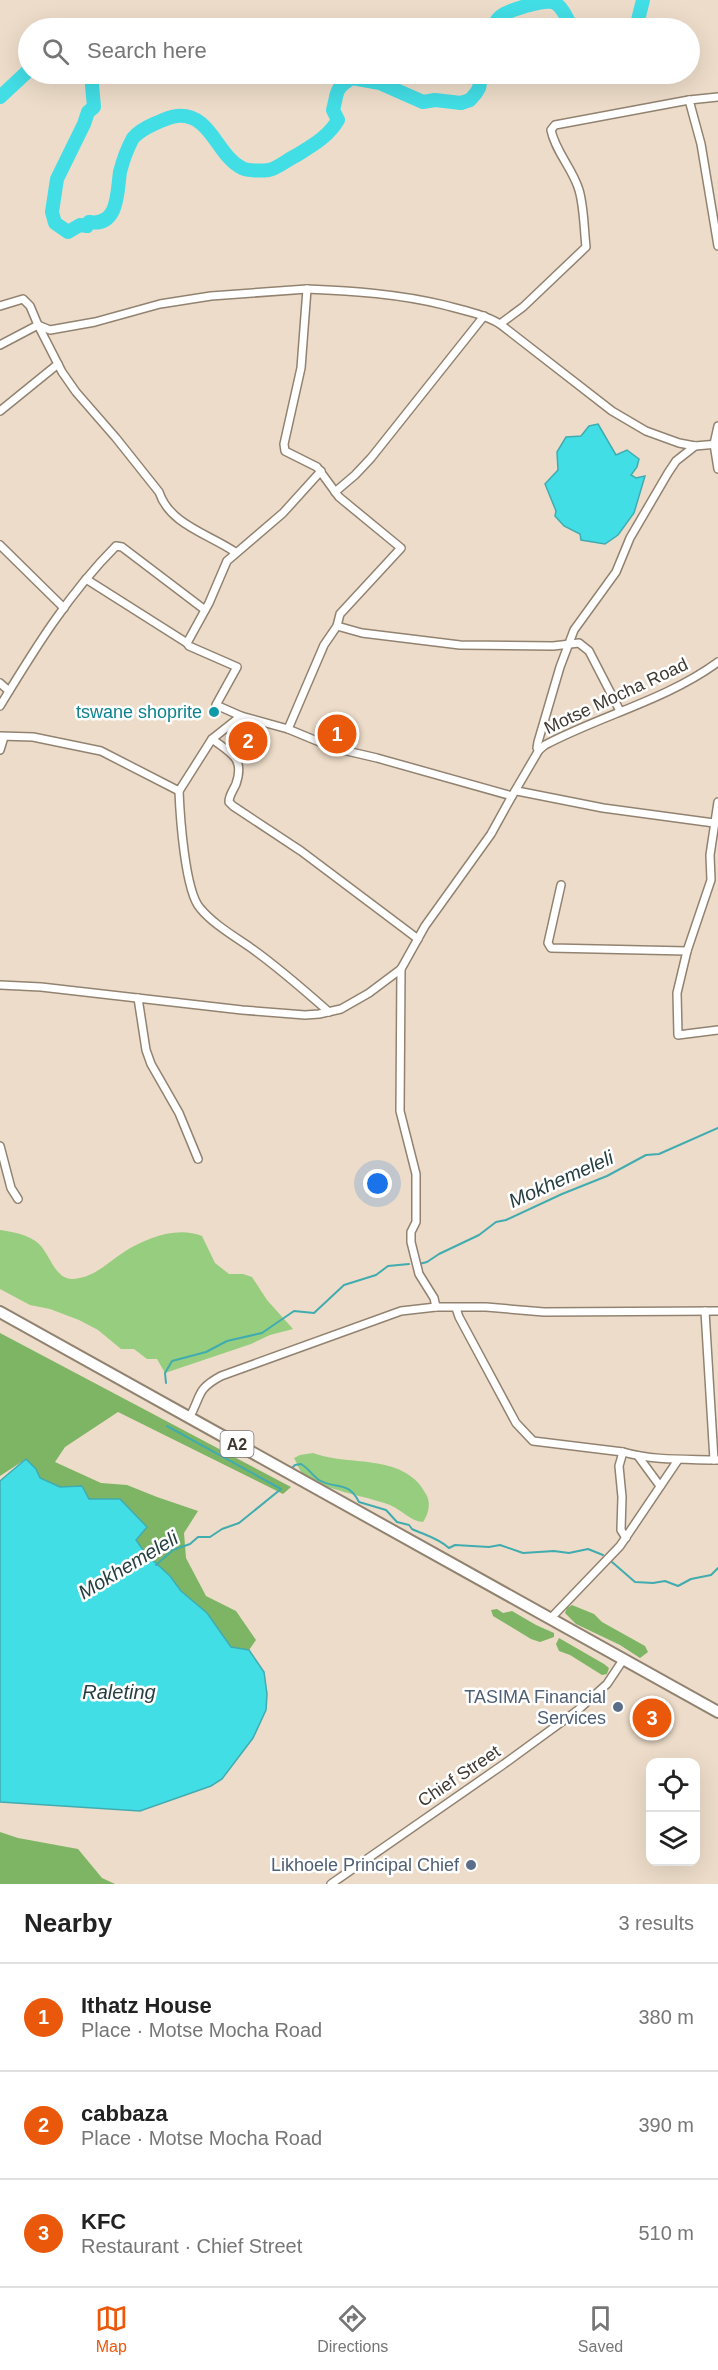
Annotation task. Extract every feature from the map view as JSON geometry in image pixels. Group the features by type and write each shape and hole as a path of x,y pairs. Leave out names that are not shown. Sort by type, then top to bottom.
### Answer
{"main road":[{"name":"A2","path":"0,1312 718,1712"}],"street":[{"path":"500,324 523,307 586,247 579,191 553,139 551,130 555,125 689,100 718,97"},
{"path":"689,100 708,182 718,246"},
{"path":"708,182 717,180"},
{"path":"288,729 324,645 337,626 340,614 401,548 335,492 321,471 288,454 284,448 301,368 307,290"},
{"path":"38,325 50,330 94,322 160,304 211,296 307,290 357,291 410,297 484,316 500,324 612,411 646,431 696,446 716,444"},
{"path":"0,306 23,299 30,306 58,364 76,392 159,492 169,510 199,533 235,552"},
{"path":"335,492 356,475 371,458 484,316"},
{"path":"0,345 38,325"},
{"path":"0,411 58,364"},
{"path":"718,426 716,444 718,470"},
{"path":"539,750 538,742 568,642 574,630 616,572 630,538 668,473 676,461 696,446"},
{"path":"187,643 205,610 223,567 235,552 283,513 321,471"},
{"path":"0,545 64,608"},
{"path":"0,706 31,654 64,608 86,579 119,545 205,610"},
{"path":"86,579 189,646 237,668 216,705 241,716 288,729 334,748 514,793 714,823"},
{"path":"337,626 362,633 460,645 553,646 568,642 579,643 589,651 620,711"},
{"name":"Motse Mocha Road","path":"401,969 425,926 491,834 539,750 554,740 652,699 692,679 718,662"},
{"path":"0,683 9,691"},
{"path":"241,716 212,739 179,791 186,862 192,894 199,908 288,976 329,1012"},
{"path":"0,750 2,736 33,736 101,751 179,791"},
{"path":"212,739 238,761 240,768 229,798 232,806 301,851 418,939"},
{"path":"718,802 710,855 711,880 687,951 677,993 677,1033 680,1036 718,1030"},
{"path":"561,885 548,943 551,948 687,951"},
{"path":"0,985 41,987 304,1015 329,1012 354,1002 401,969"},
{"path":"401,969 400,1111 416,1174 416,1222 411,1233 411,1242 419,1274 434,1298 436,1307"},
{"path":"138,998 146,1050 151,1064 179,1113 198,1159"},
{"path":"0,1146 11,1188 18,1198"},
{"path":"189,1418 207,1383 401,1311 436,1307 486,1307 544,1312 718,1311"},
{"path":"456,1308 516,1423 533,1441 623,1452 638,1456 678,1460 716,1460 705,1311"},
{"path":"623,1452 619,1466 622,1497 621,1530 626,1538"},
{"path":"638,1456 660,1486"},
{"path":"550,1619 626,1538 678,1460"},
{"name":"Chief Street","path":"331,1884 578,1710 607,1684 623,1660"}],"green space":[{"path":"0,1230 20,1234 35,1241 43,1248 61,1275 72,1279 94,1273 124,1252 152,1238 182,1232 202,1236 215,1263 229,1274 243,1274 252,1277 267,1300 293,1329 270,1335 251,1344 165,1373 157,1359 147,1359 134,1349 121,1349 98,1330 79,1320 50,1309 30,1305 0,1289"},
{"path":"0,1333 291,1487 283,1494 118,1412 65,1447 55,1462 101,1483 127,1485 198,1511 184,1533 186,1558 206,1596 236,1611 256,1640 249,1650 231,1647 207,1613 181,1591 170,1576 146,1554 136,1540 147,1527 120,1499 88,1499 82,1486 60,1487 40,1478 36,1469 26,1459 0,1476"},
{"path":"313,1453 376,1463 406,1473 418,1482 427,1496 429,1506 425,1519 423,1522 418,1521 390,1505 311,1480 303,1474 294,1458"},
{"path":"572,1605 594,1614 602,1622 645,1646 648,1652 640,1658 620,1645 576,1624 565,1613"},
{"path":"497,1609 503,1613 512,1611 554,1633 554,1637 540,1642 531,1639 493,1616 491,1610"},
{"path":"559,1638 604,1664 609,1668 607,1674 602,1675 570,1655 559,1651 556,1644"},
{"path":"0,1832 18,1838 78,1849 102,1878 115,1884 0,1884"}],"water":[{"path":"598,424 616,455 627,450 639,459 631,475 636,478 645,476 634,513 618,535 605,544 581,540 580,534 564,526 555,516 556,511 545,484 558,470 557,452 566,437 581,436 589,426"},
{"name":"Raleting","path":"26,1459 36,1469 40,1478 60,1487 82,1486 89,1499 120,1499 147,1527 136,1540 146,1554 170,1576 181,1591 207,1613 231,1647 249,1650 264,1672 267,1694 266,1710 253,1738 222,1779 211,1786 140,1811 0,1802 0,1481"}],"waterway":[{"path":"638,18 643,0"},
{"path":"499,18 541,2 556,3 567,18"},
{"path":"0,97 18,80"},
{"path":"92,84 94,107 88,112 57,179 52,212 55,223 68,232 80,225 87,226 89,222 99,222 111,214 115,206 120,172 127,150 133,138 143,129 177,116 188,117 198,121 206,128 233,162 242,168 269,170 309,148 330,131 338,120 333,110 338,91 343,84"},
{"path":"382,84 423,102 435,100 461,103 470,100 480,84"},
{"name":"Mokhemeleli","path":"419,1264 479,1235 496,1222 506,1220 607,1176 646,1155 659,1154 718,1128"},
{"name":"Mokhemeleli","path":"166,1383 165,1373 172,1361 206,1352 227,1341 262,1333 294,1311 314,1313 344,1285 376,1275 388,1266 409,1264"},
{"name":"Mokhemeleli","path":"156,1565 173,1550 190,1544 198,1537 210,1537 222,1529 239,1523 281,1489 167,1426"},
{"path":"291,1469 301,1464 319,1480 346,1488 355,1495 359,1502 386,1510 397,1522 409,1525 412,1529 436,1539 449,1548 455,1545 489,1547 500,1545 523,1553 554,1551 569,1553 588,1549 603,1555"},
{"path":"612,1562 635,1582 665,1581 678,1586 691,1579 711,1575 718,1568"}],"place":[{"name":"tswane shoprite","path":"214,712"},
{"name":"Ithatz House","path":"337,734"},
{"name":"cabbaza","path":"248,741"},
{"name":"TASIMA Financial Services","path":"618,1707"},
{"name":"KFC","path":"652,1718"},
{"name":"Likhoele Principal Chief","path":"471,1865"}]}
